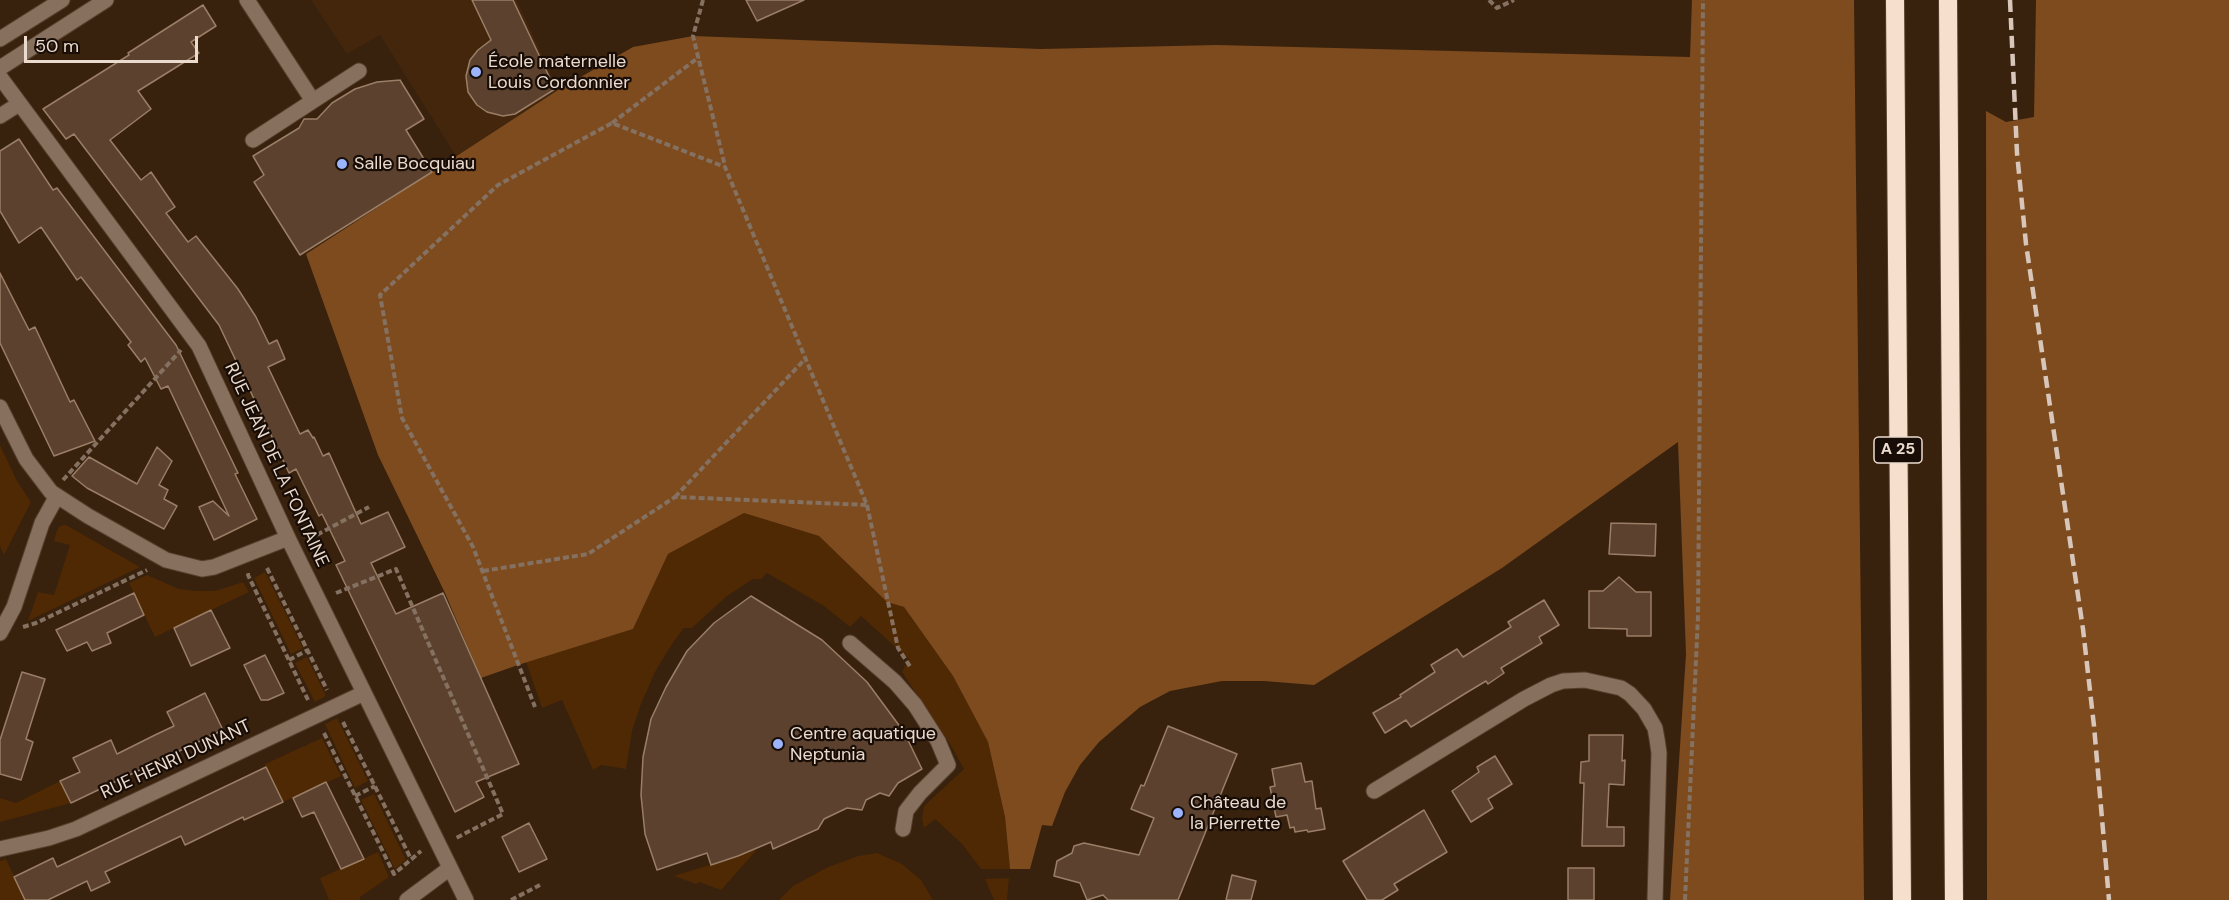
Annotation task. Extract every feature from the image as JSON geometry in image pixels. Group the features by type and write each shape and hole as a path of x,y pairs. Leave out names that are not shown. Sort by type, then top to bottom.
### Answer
{"highway":[{"name":"A 25","path":"1895,0 1902,900"},
{"path":"1948,0 1954,900"}],"street":[{"path":"0,39 62,0"},
{"path":"0,68 106,0"},
{"path":"247,0 313,101"},
{"path":"253,140 359,71"},
{"name":"RUE JEAN DE LA FONTAINE","path":"0,77 194,336 290,543 466,900"},
{"path":"0,116 19,104"},
{"path":"0,407 26,459 54,494 166,560 202,569 290,543"},
{"path":"2,629 16,602 54,494"},
{"path":"850,643 895,682 915,705 938,741 948,765 906,811 903,829"},
{"path":"1374,791 1524,699 1551,685 1563,681 1585,680 1621,688 1637,700 1644,709 1655,728 1657,739 1659,753 1655,900"},
{"name":"RUE HENRI DUNANT","path":"0,849 49,838 76,829 364,693"},
{"path":"406,900 450,868"}],"path":[{"path":"703,0 693,36 725,167 867,505 898,648 915,675"},
{"path":"1490,0 1497,8 1514,0"},
{"path":"1685,900 1698,616 1703,0"},
{"path":"535,707 473,546 402,418 380,295 498,185 612,123 699,57"},
{"path":"612,123 725,167"},
{"path":"54,494 194,336"},
{"path":"483,571 588,555 675,497 806,358"},
{"path":"675,497 867,505"},
{"path":"290,543 369,507"},
{"path":"2,629 27,627 166,560"},
{"path":"267,567 332,699"},
{"path":"318,601 396,569 503,814 440,847"},
{"path":"289,660 308,650"},
{"path":"339,713 411,859"},
{"path":"355,796 375,786"},
{"path":"511,900 540,885"}],"shaded area":[{"name":"École maternelle Louis Cordonnier","path":"311,0 517,0 558,90 456,156 380,35 347,54"},
{"path":"1692,0 1854,0 1864,900 1670,900 1686,654 1678,442 1502,568 1314,685 1264,681 1222,681 1170,691 1140,707 1099,742 1080,765 1065,792 1052,826 1042,825 1030,869 1010,869 1005,817 988,742 953,676 904,607 887,602 819,536 744,513 668,554 633,629 481,678 445,593 378,455 306,254 558,90 633,47 693,36 1041,49 1217,45 1690,57"},
{"path":"2036,0 2229,0 2229,900 1987,900 1986,111 2006,122 2034,117"},
{"path":"0,445 17,481 31,502 4,555 0,546"},
{"path":"744,513 819,536 887,602 904,607 953,676 988,742 1005,817 1010,869 981,869 962,844 935,819 924,828 922,819 924,806 964,769 902,672 909,659 861,616 850,627 824,606 767,573 761,579 753,579 727,596 692,628 684,628 672,644 656,670 641,704 632,731 626,769 601,765 593,770 562,700 542,708 526,662 633,629 668,554"},
{"path":"66,525 140,567 28,621 38,592 54,595 70,545 54,541 60,526"},
{"path":"265,572 303,648 291,654 254,578"},
{"path":"147,575 179,589 197,591 215,591 243,582 249,592 155,637 129,583"},
{"path":"307,657 326,696 315,702 295,663"},
{"path":"337,718 368,781 355,788 325,724"},
{"path":"322,738 341,776 283,802 265,764"},
{"path":"60,781 71,803 0,822 0,798 16,803"},
{"path":"374,794 406,860 395,869 361,800"},
{"path":"756,849 721,890 674,876 738,856"},
{"path":"378,852 389,877 360,897 360,900 329,900 320,878"},
{"path":"877,853 902,864 921,880 933,900 779,900 793,886 828,867 858,856"},
{"path":"6,859 25,900 0,900 0,861"},
{"path":"1009,878 1007,900 994,900 985,879"}],"building":[{"path":"472,0 513,0 555,89 515,114 503,116 487,112 477,105 468,92 466,76 470,60 491,40"},
{"path":"746,0 804,0 757,21"},
{"path":"203,5 216,26 191,42 199,53 138,91 151,109 110,140 141,180 151,172 175,207 166,213 188,242 196,236 238,289 256,317 269,344 277,340 285,359 268,367 300,434 308,430 323,456 329,453 361,524 388,512 405,547 371,563 396,614 443,593 519,764 476,782 484,797 455,812 336,565 345,561 296,469 289,473 219,325 74,134 66,139 43,109"},
{"name":"Salle Bocquiau","path":"400,80 424,119 406,130 432,172 300,255 254,182 264,175 253,156 299,128 304,119 317,119 332,103 355,89 377,82"},
{"path":"19,139 53,190 57,188 176,345 238,473 235,474 257,519 214,540 199,507 213,501 229,516 168,386 161,389 145,358 141,362 128,345 131,342 81,277 77,280 41,227 19,243 0,211 0,151"},
{"path":"0,273 29,330 35,327 70,402 74,400 95,441 54,456 0,343"},
{"path":"157,447 172,461 159,485 168,490 164,499 177,506 164,529 87,488 72,476 89,457 137,484"},
{"path":"1611,523 1656,524 1655,556 1609,554"},
{"path":"1619,577 1636,592 1651,592 1651,636 1627,636 1627,629 1589,628 1589,591 1603,591"},
{"path":"134,593 144,615 107,633 111,643 92,651 87,642 67,651 56,630"},
{"name":"Centre aquatique Neptunia","path":"751,596 822,640 867,682 904,732 922,769 898,783 889,796 880,793 866,800 862,810 847,808 824,819 818,829 773,849 771,842 711,865 707,853 657,870 645,834 641,795 643,757 651,719 687,651 714,623"},
{"path":"1544,600 1559,625 1539,637 1542,643 1501,668 1504,673 1488,684 1486,681 1411,727 1406,720 1385,733 1373,713 1401,697 1400,695 1435,672 1431,665 1457,649 1463,657 1511,627 1508,622"},
{"path":"211,610 230,648 191,666 174,628"},
{"path":"265,655 284,693 268,700 261,700 244,665"},
{"path":"22,672 45,679 26,739 33,742 21,780 0,774 0,740"},
{"path":"205,693 223,730 71,803 60,781 80,772 73,758 111,740 117,754 174,726 167,712"},
{"name":"Château de la Pierrette","path":"1168,726 1237,754 1178,900 1108,900 1103,895 1087,900 1080,883 1054,876 1057,861 1072,853 1074,846 1084,843 1139,855 1154,818 1131,809 1141,785 1144,786"},
{"path":"1589,735 1623,735 1624,785 1609,784 1607,827 1624,827 1624,846 1582,846 1584,783 1580,783 1581,762 1589,761"},
{"path":"1495,756 1512,784 1488,799 1493,808 1471,822 1452,791 1479,772 1477,767"},
{"path":"1301,763 1305,782 1312,781 1316,809 1321,808 1325,829 1295,832 1294,827 1290,828 1287,815 1276,817 1270,787 1275,786 1272,769"},
{"path":"266,767 283,802 244,820 243,817 185,845 181,836 105,872 110,882 91,891 87,881 48,900 25,900 14,877 53,858 57,867"},
{"path":"326,782 364,859 341,869 314,812 302,817 293,798"},
{"path":"1424,810 1447,852 1394,884 1398,890 1382,900 1367,900 1343,861"},
{"path":"529,823 547,859 519,872 502,837"},
{"path":"1568,868 1594,868 1594,900 1568,900"},
{"path":"1232,875 1256,881 1251,900 1226,900"}],"railway":[{"path":"2010,0 2017,153 2026,244 2083,629 2109,900"}],"place":[{"name":"École maternelle Louis Cordonnier","path":"476,72"},
{"name":"Salle Bocquiau","path":"342,164"},
{"name":"Centre aquatique Neptunia","path":"778,744"},
{"name":"Château de la Pierrette","path":"1178,813"}]}
